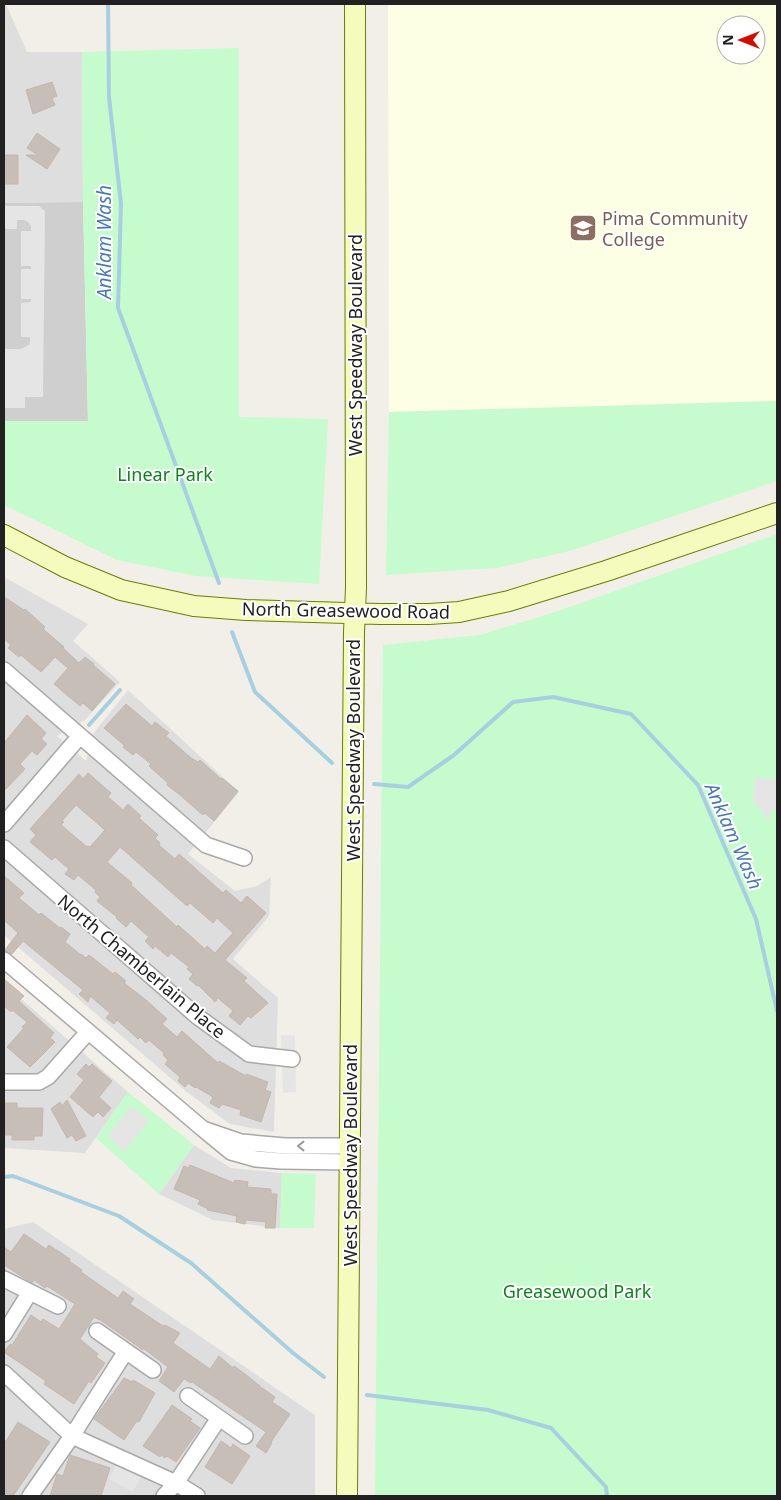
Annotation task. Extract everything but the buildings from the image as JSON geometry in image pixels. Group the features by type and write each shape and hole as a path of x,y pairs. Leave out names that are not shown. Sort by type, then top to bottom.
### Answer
{"main road":[{"name":"West Speedway Boulevard","path":"347,1496 355,613 355,4"},
{"name":"North Greasewood Road","path":"4,535 65,567 121,590 194,606 246,610 429,614 459,612 509,601 606,571 777,513"}],"street":[{"path":"4,670 206,845 244,858"},
{"path":"4,824 80,736"},
{"name":"North Chamberlain Place","path":"4,848 198,1018 249,1054 292,1059"},
{"path":"4,960 203,1129 242,1142 350,1154"},
{"path":"4,1082 40,1084 88,1032"},
{"path":"4,1279 58,1306"},
{"path":"4,1334 30,1292"},
{"path":"97,1331 153,1370"},
{"path":"30,1496 72,1436 126,1351"},
{"path":"4,1373 72,1436 176,1483 198,1496"},
{"path":"188,1396 245,1436"},
{"path":"164,1496 176,1483 219,1418"}],"shaded area":[{"path":"4,4 6,4 27,52 82,52 83,202 4,203"},
{"name":"Pima Community College","path":"388,4 777,4 777,401 389,412"},
{"path":"83,202 88,422 4,421 4,203"},
{"path":"4,206 39,206 45,211 43,397 25,397 25,408 4,408 4,349 21,349 29,345 30,341 30,337 21,337 21,303 31,302 31,299 21,299 21,269 31,269 31,266 21,266 21,231 31,231 31,226 24,220 17,220 17,229 4,229"},
{"path":"4,577 88,624 73,641 120,682 85,720 57,736 86,761 93,734 128,690 239,792 188,854 235,891 257,886 271,877 269,916 233,959 278,998 274,1132 230,1124 188,1093 4,935"},
{"path":"755,777 777,780 777,813 771,808 769,821 753,800"},
{"path":"4,984 128,1092 85,1153 4,1148"},
{"path":"281,1035 295,1035 296,1092 283,1093"},
{"path":"131,1106 149,1120 124,1152 108,1136"},
{"path":"194,1145 231,1168 282,1173 280,1228 213,1220 159,1194"},
{"path":"33,1222 315,1415 315,1496 4,1496 4,1229"},
{"path":"117,1464 141,1477 133,1492 109,1479"}],"green space":[{"name":"Linear Park","path":"239,48 239,417 328,419 319,584 196,576 117,560 4,505 4,421 88,421 82,52"},
{"path":"777,401 777,481 573,550 497,568 386,575 389,412"},
{"name":"Greasewood Park","path":"777,534 777,1496 375,1496 383,645 480,635 558,611"},
{"path":"128,1092 194,1145 159,1194 96,1138"},
{"path":"282,1173 316,1174 314,1228 280,1228"}],"waterway":[{"name":"Anklam Wash","path":"108,4 109,97 121,204 118,308 219,583"},
{"name":"Anklam Wash","path":"232,632 255,692 332,763"},
{"path":"89,725 120,690"},
{"name":"Anklam Wash","path":"374,784 408,787 454,755 513,702 553,697 631,714 698,785 756,919 777,1011"},
{"path":"4,1177 13,1176 119,1216 191,1263 293,1353 324,1377"},
{"path":"367,1395 488,1410 551,1428 606,1487 607,1496"}],"place":[{"name":"Pima Community College","path":"583,228"}]}
